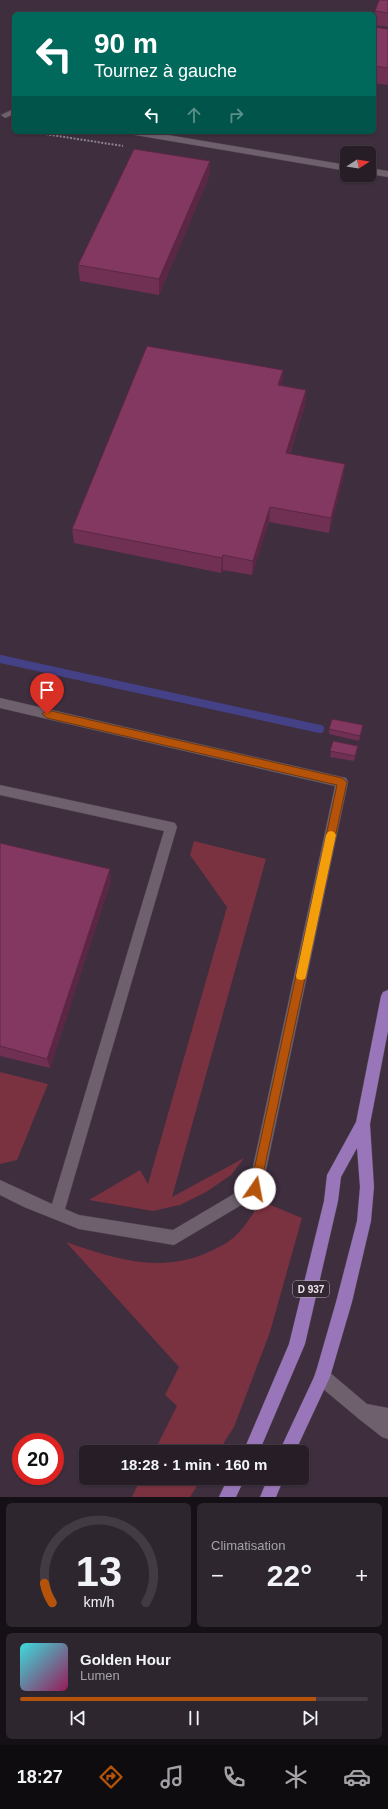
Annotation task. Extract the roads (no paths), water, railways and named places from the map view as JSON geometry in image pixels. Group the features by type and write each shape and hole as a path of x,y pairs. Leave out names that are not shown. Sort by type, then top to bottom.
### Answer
{"main road":[{"name":"D 937","path":"290,1445 322,1376 344,1302 364,1221 367,1187 363,1124 388,996"},
{"name":"D 937","path":"254,1445 297,1344 331,1201 334,1175 363,1124"},
{"path":"227,1497 233,1485"},
{"path":"268,1497 273,1485"}],"street":[{"path":"4,115 12,111"},
{"path":"147,134 340,167"},
{"path":"376,172 388,174"},
{"path":"0,703 342,782 255,1189 174,1238 79,1222 28,1202 0,1187"},
{"path":"0,790 171,827 57,1213"},
{"path":"322,1376 388,1431"},
{"path":"363,1411 388,1416"}],"waterway":[{"path":"0,659 320,729"}]}
